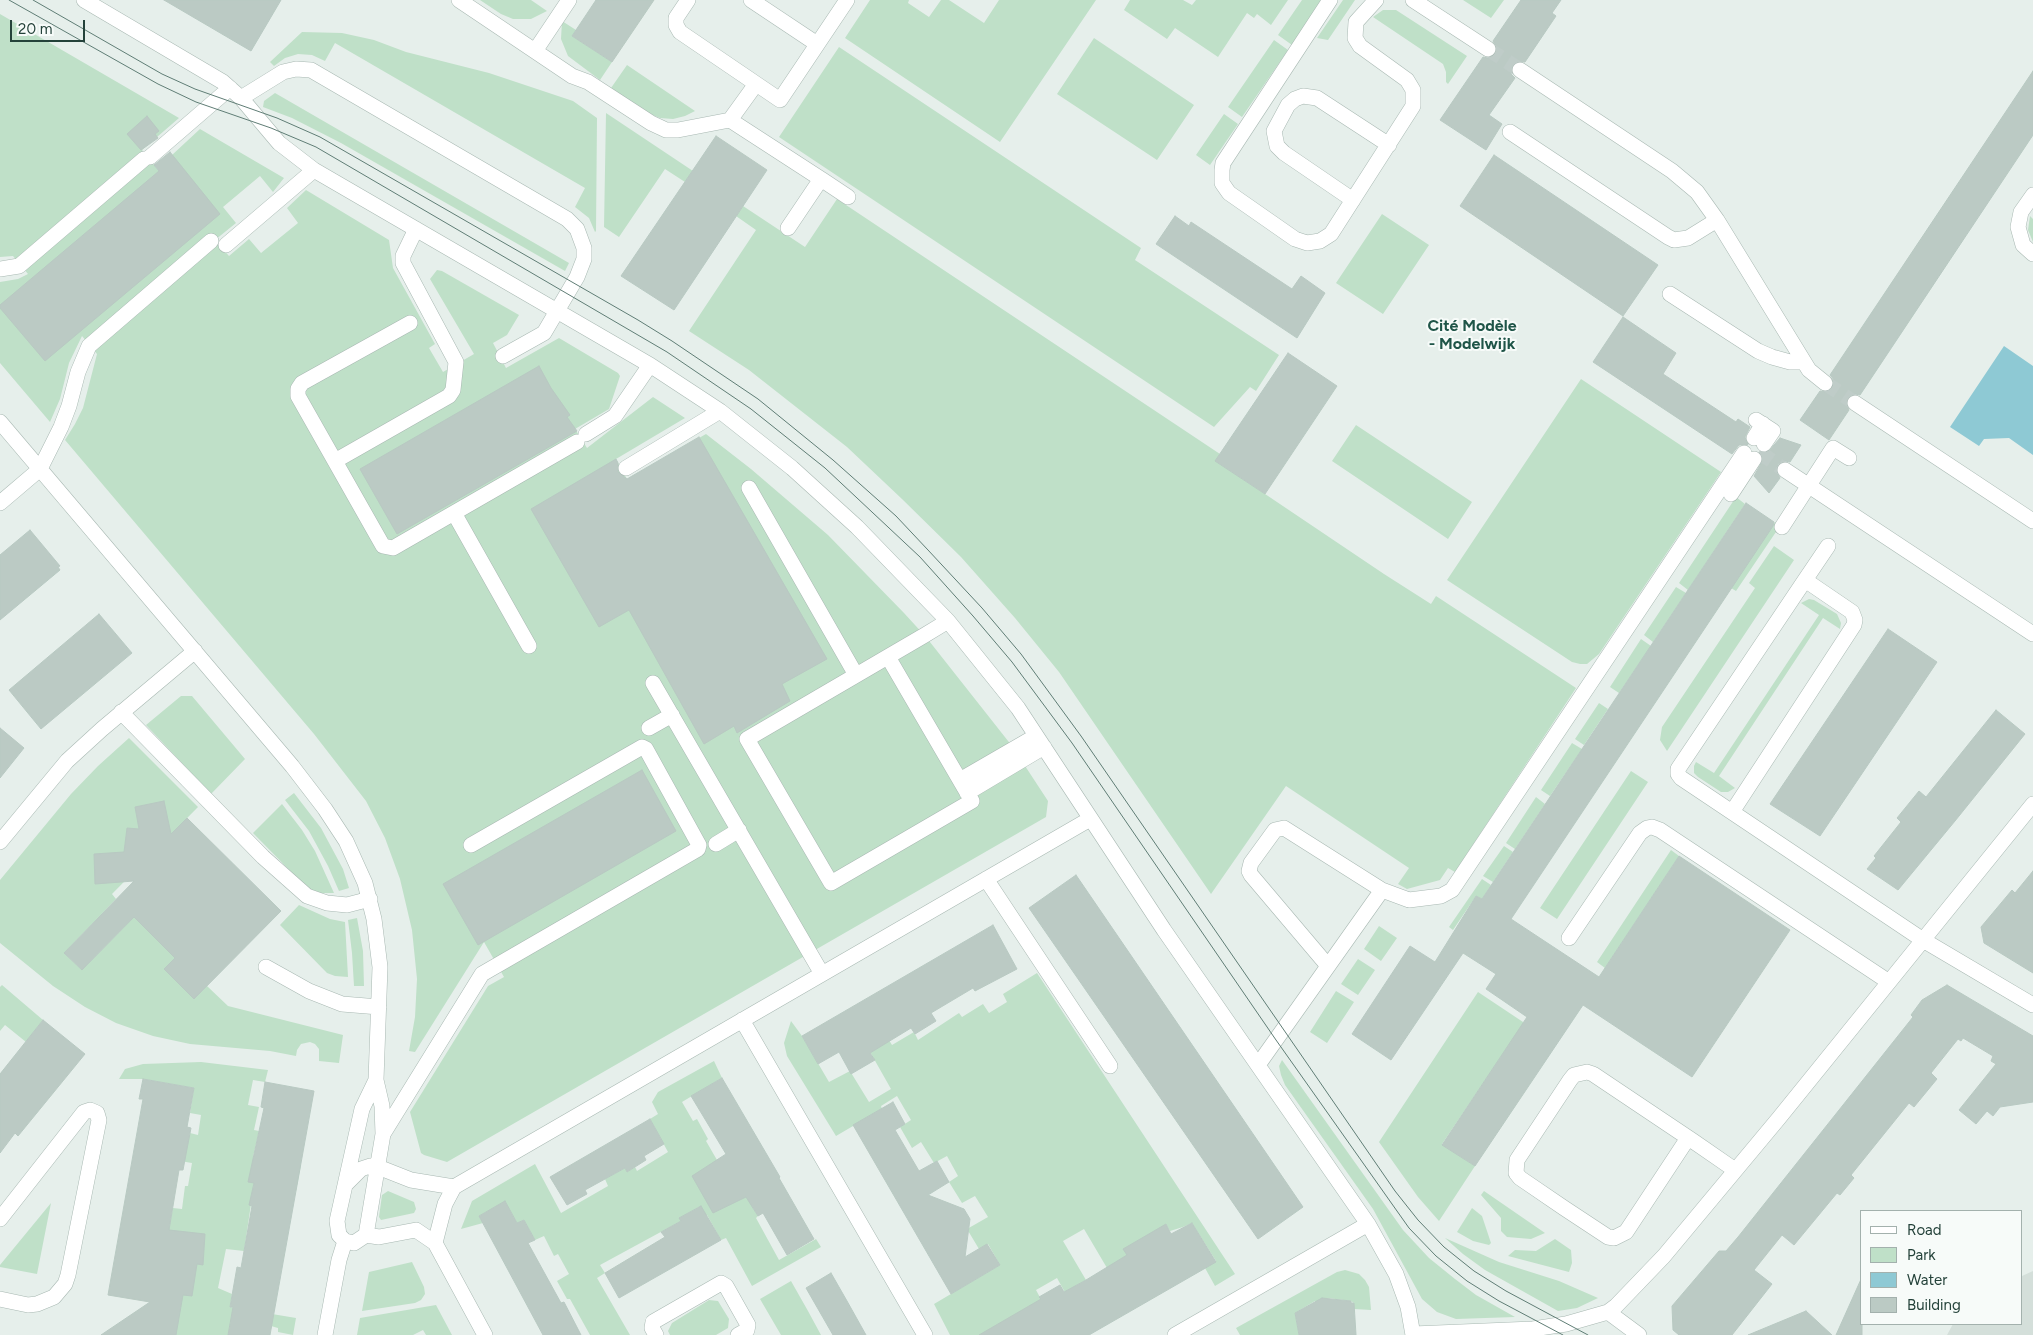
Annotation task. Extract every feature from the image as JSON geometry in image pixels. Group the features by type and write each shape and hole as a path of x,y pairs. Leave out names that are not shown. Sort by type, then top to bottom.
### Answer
{"street":[{"path":"84,0 223,82 236,93 279,143 314,170 650,365 720,411 792,468 857,526 948,622 999,682 1040,741 1164,930 1368,1224 1398,1280 1408,1307 1413,1334 1533,1329 1566,1324 1608,1312 1664,1256 2033,804"},
{"path":"459,0 572,76 588,82 651,123 666,130 678,130 730,120 756,84"},
{"path":"535,51 569,0"},
{"path":"688,0 676,18 676,25 680,32 780,100 846,0"},
{"path":"751,0 817,44"},
{"path":"1330,0 1223,163 1221,176 1225,188 1234,198 1295,238 1308,243 1320,241 1331,234 1411,112 1414,95 1408,80 1360,46 1355,38 1356,22 1376,0"},
{"path":"1413,0 1488,50"},
{"path":"0,269 19,266 147,158 236,93 283,72 296,69 311,70 567,219 577,229 582,239 584,259 577,277 549,327 540,337 503,356"},
{"path":"1520,70 1685,181 1697,192 1717,220 1804,362 1814,375 1825,383"},
{"path":"1353,200 1284,154 1277,146 1274,131 1288,105 1295,99 1304,96 1317,98 1389,145"},
{"path":"730,120 848,197"},
{"path":"1510,132 1674,240 1688,238 1717,220"},
{"path":"226,245 314,170"},
{"path":"788,228 821,179"},
{"path":"2033,195 2022,212 2018,227 2023,245 2033,254"},
{"path":"334,461 450,396 453,390 456,362 403,263 403,256 416,229"},
{"path":"0,503 40,469 66,413 78,372 89,346 211,241"},
{"path":"1670,294 1758,351 1790,362 1804,362"},
{"path":"410,323 300,386 298,396 381,544 386,548 393,548 454,513 582,438 615,416 650,365"},
{"path":"1855,403 2033,521"},
{"path":"626,468 720,411"},
{"path":"0,422 292,766 325,809 346,841 365,883 378,939 380,968 376,1080 382,1106 383,1134 366,1235"},
{"path":"1759,441 1773,431 1760,422"},
{"path":"1782,527 1833,448 1849,458"},
{"path":"1328,966 1249,871 1251,862 1272,834 1280,828 1284,828 1382,890 1409,900 1440,896 1452,890 1749,456 1731,494"},
{"path":"1785,470 2033,634"},
{"path":"749,488 856,675"},
{"path":"454,513 529,646"},
{"path":"1828,546 1678,770 1678,774 1681,778 1923,940 2033,1005"},
{"path":"1732,812 1854,625 1855,620 1852,612 1805,580"},
{"path":"888,656 972,800 831,883 747,739 888,656 948,622"},
{"path":"0,842 67,761 121,712 195,651"},
{"path":"653,683 822,974"},
{"path":"121,712 263,857 307,896 327,903 347,905 370,899"},
{"path":"649,728 672,715"},
{"path":"963,786 1040,741"},
{"path":"383,1134 482,974 698,849 699,845 646,749 642,747 471,845"},
{"path":"435,1243 445,1204 454,1187 1090,819"},
{"path":"1569,938 1640,833 1652,827 1660,830 1889,982"},
{"path":"716,844 739,830"},
{"path":"986,879 1110,1066"},
{"path":"1258,1065 1382,890"},
{"path":"266,967 309,991 336,1002 379,1007"},
{"path":"742,1020 924,1335"},
{"path":"1688,1138 1626,1232 1614,1238 1608,1237 1520,1178 1516,1173 1517,1160 1570,1080 1580,1072 1593,1074 1688,1138 1735,1170"},
{"path":"376,1080 362,1109 337,1228 339,1235 345,1242 354,1243 366,1235 378,1237 416,1230 435,1243 485,1335"},
{"path":"0,1219 84,1112 90,1110 97,1113 99,1120 65,1284 54,1297 37,1304 28,1305 0,1299"},
{"path":"345,1185 361,1169 370,1166 378,1167 411,1180 454,1187"},
{"path":"1175,1335 1368,1224"},
{"path":"325,1335 339,1260 345,1242"},
{"path":"656,1335 652,1328 653,1322 723,1284 748,1325 747,1330 738,1335"},
{"path":"1608,1312 1639,1335"}],"shaded area":[{"path":"2033,1271 2033,1335 1947,1335 1952,1325 2023,1325 2023,1276"}],"green space":[{"path":"480,0 531,0 547,11 531,19 513,19 501,14"},
{"path":"870,0 909,0 908,3 929,17 941,0 949,0 984,23 999,0 1096,0 1000,142 845,38"},
{"path":"1130,0 1183,0 1192,5 1196,0 1288,0 1271,25 1257,14 1254,18 1247,13 1218,57 1175,28 1167,39 1124,10"},
{"path":"1302,0 1322,0 1292,45 1278,35"},
{"path":"1343,0 1355,0 1328,40 1317,38"},
{"path":"1463,0 1504,0 1491,18"},
{"path":"1383,10 1396,10 1467,56 1448,84 1443,64 1373,17"},
{"path":"0,14 179,118 142,150 159,171 172,155 200,129 284,178 273,192 260,176 223,207 236,223 215,240 229,256 249,239 261,253 298,223 287,208 306,190 389,240 393,268 435,344 429,348 443,372 474,354 430,279 437,270 442,271 519,315 507,335 493,343 506,368 559,338 618,373 620,376 609,409 575,429 587,448 653,397 685,418 616,459 627,479 706,434 751,469 828,535 926,637 1012,746 1048,801 1046,817 447,1162 421,1153 410,1112 488,986 504,977 484,942 415,1052 409,1051 415,1017 417,979 412,930 400,879 385,838 366,801 314,734 65,440 83,408 97,354 82,336 69,363 60,399 50,422 0,363 0,282 18,279 28,274 13,256 0,257"},
{"path":"562,21 576,30 572,36 612,62 600,80 568,56 561,39"},
{"path":"302,32 342,33 374,40 406,52 489,73 573,101 597,118 596,231 589,218 575,207 585,188 335,43 325,61 312,55 298,54 285,58 274,66 270,62"},
{"path":"1094,38 1194,105 1157,160 1057,94"},
{"path":"1274,40 1288,50 1242,117 1228,107"},
{"path":"839,47 1141,248 1135,260 1279,355 1256,391 1250,387 1214,427 779,137"},
{"path":"627,65 695,111 673,119 660,118 648,113 611,88"},
{"path":"275,93 569,263 565,271 341,143 292,118 263,107 264,101"},
{"path":"606,113 693,171 685,182 665,169 619,237 604,227"},
{"path":"1224,114 1238,124 1210,165 1196,155"},
{"path":"837,199 1220,454 1216,461 1384,574 1431,604 1436,596 1576,688 1455,872 1448,868 1440,880 1407,889 1398,884 1409,868 1286,786 1211,894 1059,672 1015,618 961,557 847,447 749,370 689,331 756,230 736,216 743,206 805,247"},
{"path":"1382,214 1429,245 1383,314 1336,283"},
{"path":"2030,216 2033,219 2033,242 2028,230"},
{"path":"1581,379 1721,472 1599,654 1587,664 1572,662 1447,580"},
{"path":"1356,425 1472,502 1448,539 1332,461"},
{"path":"1736,497 1745,504 1688,590 1679,583"},
{"path":"1775,522 1780,526 1736,591 1731,588"},
{"path":"1774,546 1794,560 1667,751 1660,740 1662,727 1755,588 1749,583"},
{"path":"1676,587 1686,593 1653,642 1644,635"},
{"path":"1809,599 1837,614 1841,623 1840,629 1823,618 1719,776 1735,788 1728,792 1721,792 1698,777 1694,773 1694,766 1696,762 1714,773 1819,615 1801,603"},
{"path":"1641,639 1651,646 1619,693 1610,687"},
{"path":"181,696 192,696 245,759 211,794 146,725"},
{"path":"1599,703 1608,709 1584,745 1575,739"},
{"path":"129,738 198,807 112,894 116,899 64,953 82,970 134,917 175,958 164,969 194,999 207,986 228,1006 343,1035 339,1063 319,1061 319,1049 310,1042 301,1044 296,1056 270,1051 190,1044 153,1036 116,1023 85,1007 53,986 0,943 0,880 71,794"},
{"path":"1572,743 1582,749 1550,796 1541,790"},
{"path":"1631,771 1648,782 1557,919 1540,908"},
{"path":"294,793 321,828 343,869 349,888 339,891 309,831 285,800"},
{"path":"1536,797 1545,804 1515,849 1506,843"},
{"path":"282,804 315,851 334,893 318,893 306,887 253,833"},
{"path":"1504,846 1513,852 1493,882 1483,876"},
{"path":"1671,850 1679,856 1605,968 1597,962"},
{"path":"1482,879 1491,885 1482,899 1476,896 1453,930 1449,927"},
{"path":"299,905 330,919 345,922 348,977 327,973 280,925"},
{"path":"357,918 363,951 364,986 354,986 348,920"},
{"path":"1379,926 1397,938 1381,961 1364,949"},
{"path":"1358,959 1375,970 1358,995 1341,984"},
{"path":"1037,973 1235,1274 1215,1286 1205,1268 1216,1261 1192,1223 1170,1231 1166,1224 1132,1263 1107,1268 1084,1229 1063,1241 1086,1280 1077,1285 1067,1296 1057,1278 1036,1290 1049,1314 997,1335 950,1335 934,1304 1000,1265 988,1244 979,1249 967,1229 988,1217 975,1196 962,1203 949,1182 958,1176 947,1156 934,1163 921,1142 912,1148 900,1127 911,1120 897,1096 881,1106 882,1109 836,1136 787,1056 784,1043 791,1021 829,1082 850,1071 869,1102 891,1089 865,1043 884,1032 892,1045 914,1032 918,1040 959,1013 962,1017 983,1004 989,1013 1007,1002 1003,994"},
{"path":"2,985 43,1020 26,1042 5,1025 0,1031 0,987"},
{"path":"1336,991 1354,1002 1327,1043 1310,1032"},
{"path":"1478,992 1556,1044 1513,1039 1442,1144 1475,1166 1439,1221 1418,1197 1379,1142"},
{"path":"1282,1060 1403,1230 1429,1258 1455,1279 1476,1295 1515,1317 1456,1319 1437,1312 1422,1299 1373,1209 1285,1085 1279,1066"},
{"path":"714,1061 722,1078 682,1102 693,1121 697,1119 708,1139 706,1141 717,1160 751,1193 753,1208 758,1216 756,1218 779,1260 816,1239 821,1247 752,1286 726,1238 721,1240 707,1215 705,1216 699,1207 680,1218 681,1221 600,1265 605,1273 597,1278 630,1335 590,1335 570,1299 567,1299 557,1281 569,1274 558,1254 554,1256 544,1236 535,1240 524,1220 517,1223 505,1202 479,1216 483,1223 461,1229 472,1201 535,1164 561,1213 608,1186 605,1179 625,1168 627,1172 635,1167 637,1171 668,1152 650,1119 658,1114 652,1102 658,1092"},
{"path":"201,1062 268,1070 265,1082 253,1080 248,1105 259,1107 254,1130 259,1131 253,1157 301,1165 296,1191 254,1184 244,1251 226,1249 218,1288 232,1294 230,1307 296,1318 293,1335 278,1332 278,1328 271,1326 231,1320 228,1335 176,1335 154,1303 173,1208 182,1209 185,1186 188,1186 192,1163 180,1161 190,1133 198,1135 201,1115 190,1113 194,1088 143,1079 119,1079 125,1069 143,1064"},
{"path":"388,1191 414,1202 416,1209 414,1213 381,1220 379,1217 382,1195"},
{"path":"1484,1191 1545,1233 1531,1239 1507,1237 1501,1231 1501,1218 1481,1195"},
{"path":"51,1203 37,1274 0,1267 0,1265"},
{"path":"1472,1208 1482,1216 1491,1243 1489,1245 1473,1241 1457,1232"},
{"path":"1445,1238 1499,1262 1559,1281 1598,1298 1577,1308 1558,1311 1485,1270"},
{"path":"1555,1239 1571,1250 1572,1263 1569,1272 1508,1256 1515,1250 1536,1251"},
{"path":"412,1262 424,1287 425,1294 421,1300 415,1303 362,1311 369,1272"},
{"path":"1345,1270 1359,1274 1365,1280 1369,1287 1371,1310 1354,1309 1354,1303 1351,1301 1328,1298 1317,1305 1315,1301 1295,1313 1299,1335 1240,1335 1236,1328 1337,1272"},
{"path":"791,1281 821,1335 781,1335 760,1299"},
{"path":"709,1300 718,1301 729,1319 728,1328 716,1335 670,1335 668,1331 672,1323"},
{"path":"436,1305 452,1335 426,1335 423,1330 413,1335 357,1335 360,1318"}],"water":[{"path":"2004,346 2033,366 2033,455 2009,438 1984,439 1979,446 1950,427"}],"building":[{"path":"164,0 281,0 251,51"},
{"path":"596,0 654,0 612,62 572,36"},
{"path":"1521,0 1561,0 1552,13 1556,16 1525,62 1516,61 1512,65 1511,74 1515,78 1489,115 1502,124 1486,150 1440,120 1483,57 1488,58 1496,54 1497,49 1493,41"},
{"path":"2033,71 2033,135 1860,395 1855,394 1848,397 1846,403 1849,410 1829,440 1800,420 1820,391 1828,392 1833,388 1834,380 1830,375"},
{"path":"147,116 159,131 155,134 158,138 141,150 127,134"},
{"path":"716,136 767,170 674,310 621,276"},
{"path":"170,152 220,214 45,361 0,308 0,305 159,171 154,165"},
{"path":"1494,155 1658,265 1623,316 1460,206"},
{"path":"1175,216 1189,226 1191,222 1292,289 1301,276 1325,293 1297,338 1156,244"},
{"path":"1623,317 1676,353 1663,374 1736,422 1738,419 1750,427 1745,437 1748,445 1739,445 1732,454 1593,362"},
{"path":"1288,353 1337,386 1265,494 1215,461"},
{"path":"539,366 551,388 570,415 567,417 577,431 397,534 360,469"},
{"path":"699,437 827,659 782,684 790,701 737,733 734,726 704,744 629,610 599,627 531,509 616,459 618,472 627,479"},
{"path":"1780,438 1801,445 1790,462 1785,461 1778,464 1776,470 1780,478 1769,493 1754,476 1763,460 1760,452 1768,452"},
{"path":"1746,503 1774,522 1773,526 1511,919 1599,977 1679,856 1790,930 1692,1077 1583,1005 1475,1166 1442,1145 1527,1017 1486,989 1496,974 1463,953 1391,1060 1352,1034 1410,946 1435,962 1476,896 1482,899"},
{"path":"30,530 60,566 58,567 60,570 0,620 0,555"},
{"path":"99,614 132,653 41,729 9,690"},
{"path":"1888,629 1937,662 1820,836 1770,804"},
{"path":"1996,710 2025,734 1898,890 1867,869 1876,858 1874,856 1901,822 1897,818 1919,791 1926,797"},
{"path":"0,728 24,748 0,778"},
{"path":"642,770 676,831 478,945 443,884"},
{"path":"164,801 171,834 187,818 281,911 194,999 164,969 175,958 134,917 82,970 64,953 134,881 95,884 94,854 124,852 127,828 139,829 135,807"},
{"path":"2033,871 2033,973 1984,943 1981,927 2012,890 2015,893"},
{"path":"1076,875 1303,1207 1258,1239 1029,908"},
{"path":"993,925 1017,969 975,991 973,988 931,1013 936,1021 915,1034 911,1028 870,1053 875,1060 851,1074 839,1052 818,1064 802,1036"},
{"path":"1947,985 2033,1036 2033,1102 2000,1107 1993,1116 1987,1111 1976,1124 1959,1110 1996,1064 1991,1061 1993,1056 1963,1038 1961,1041 1958,1039 1931,1073 1937,1079 1914,1107 1909,1103 1851,1175 1854,1178 1840,1195 1837,1193 1794,1245 1782,1235 1754,1270 1772,1284 1732,1335 1679,1335 1673,1330 1672,1306 1719,1251 1726,1251 1738,1237 1913,1017 1911,1015 1922,1000"},
{"path":"43,1020 85,1054 18,1136 15,1133 0,1153 0,1074"},
{"path":"722,1078 814,1239 787,1255 763,1213 758,1216 746,1197 713,1213 692,1176 726,1154 691,1096"},
{"path":"143,1079 194,1088 187,1127 191,1128 183,1170 179,1170 169,1230 205,1234 203,1265 197,1264 192,1296 183,1295 176,1335 101,1335 150,1302 108,1295 143,1099 139,1099"},
{"path":"265,1082 314,1091 270,1335 228,1335 233,1307 230,1307 237,1267 241,1268 252,1206 249,1205 254,1183 248,1182 264,1108 261,1107"},
{"path":"893,1102 905,1124 895,1130 919,1171 937,1161 949,1182 928,1195 964,1209 970,1219 965,1257 987,1244 1000,1265 951,1294 853,1125"},
{"path":"650,1119 664,1144 644,1156 646,1160 627,1172 625,1168 585,1190 587,1194 567,1205 550,1177"},
{"path":"505,1201 517,1223 524,1220 535,1240 528,1243 561,1303 564,1302 581,1335 543,1335 479,1216"},
{"path":"701,1206 721,1240 619,1298 605,1273 665,1237 661,1232 681,1221 679,1218"},
{"path":"1192,1223 1216,1262 1089,1335 979,1335 1041,1299 1039,1297 1060,1285 1064,1292 1086,1280 1127,1255 1123,1249 1166,1224 1171,1234"},
{"path":"831,1273 866,1335 833,1335 806,1288"},
{"path":"1860,1281 1860,1325 1862,1325 1862,1335 1836,1335"},
{"path":"1322,1298 1351,1301 1351,1303 1354,1303 1356,1335 1299,1335 1295,1313"},
{"path":"1806,1311 1832,1335 1748,1335"}],"tunnel":[{"path":"1488,49 1520,70"},
{"path":"1825,383 1855,403"},
{"path":"1759,452 1785,470"}],"tram line":[{"path":"9,0 158,84 196,102 271,128 316,147 667,352 751,409 825,468 920,557 1012,662 1072,743 1276,1040 1409,1228 1436,1256 1467,1281 1499,1301 1563,1335"},
{"path":"33,0 162,74 195,89 277,118 320,137 672,341 758,399 833,460 896,516 982,608 1021,654 1081,736 1395,1191 1418,1220 1444,1247 1474,1271 1506,1291 1588,1335"}],"district":[{"name":"Cité Modèle - Modelwijk","path":"1472,335"}]}
